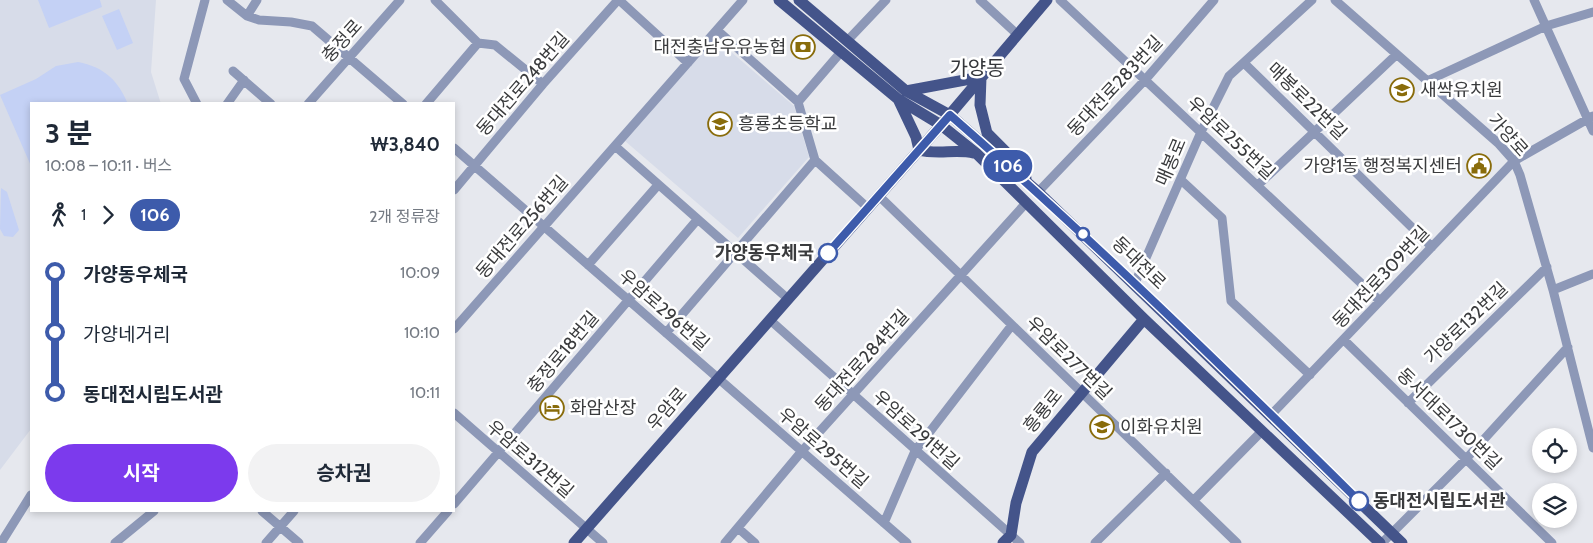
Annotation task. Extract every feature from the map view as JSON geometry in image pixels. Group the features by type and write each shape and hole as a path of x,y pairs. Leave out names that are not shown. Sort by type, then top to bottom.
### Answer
{"main road":[{"name":"동대전로","path":"779,0 844,46 902,95 976,153 1144,318 1381,543"},
{"name":"동대전로","path":"799,0 844,46"},
{"name":"우암로","path":"574,543 941,126 1048,0"},
{"path":"976,153 963,151 930,153 919,150 902,95 981,77 980,105 987,133 1025,171 1027,183"},
{"name":"동대전로","path":"902,95 950,115 1038,192 1135,283 1402,543"},
{"name":"흥룡로","path":"1007,539 1032,452 1144,318"}],"street":[{"path":"196,102 184,79 205,0"},
{"path":"227,0 247,16 259,20 291,22 312,26 401,102"},
{"path":"247,16 257,0"},
{"name":"충정로","path":"310,102 400,0"},
{"path":"435,0 478,43 495,45 543,84"},
{"path":"618,0 688,63"},
{"name":"동대전로248번길","path":"455,189 543,84 618,0"},
{"name":"동대전로256번길","path":"455,328 744,0"},
{"path":"798,102 844,46 886,0"},
{"path":"980,0 1018,34"},
{"name":"우암로255번길","path":"1060,0 1380,301"},
{"name":"동대전로283번길","path":"1038,192 1145,80 1214,0"},
{"name":"매봉로","path":"1135,283 1201,132 1229,76 1312,0"},
{"name":"가양로","path":"1334,0 1498,143 1514,161 1547,267 1593,448"},
{"path":"1534,0 1590,117 1593,131"},
{"path":"1427,81 1546,26 1593,12"},
{"path":"717,30 798,102 815,160 868,208"},
{"path":"428,102 478,43"},
{"path":"1258,185 1396,55"},
{"name":"매봉로22번길","path":"1244,63 1432,247"},
{"path":"233,71 270,102"},
{"path":"228,102 244,80"},
{"name":"동대전로309번길","path":"1271,415 1514,161 1590,117"},
{"path":"615,146 734,253 788,298"},
{"name":"우암로296번길","path":"455,149 718,378"},
{"path":"666,333 815,160"},
{"path":"1181,180 1222,218 1231,300 1310,375"},
{"path":"588,265 658,185"},
{"name":"우암로277번길","path":"879,196 1237,543"},
{"name":"동대전로284번길","path":"725,543 802,451 1026,203"},
{"name":"충정로18번길","path":"455,503 697,220"},
{"name":"가양로132번길","path":"1408,403 1547,267"},
{"path":"1553,290 1593,274"},
{"name":"우암로291번길","path":"770,320 915,451 1007,539 1020,543"},
{"path":"884,523 915,451 1012,325"},
{"name":"동서대로1730번길","path":"1344,340 1552,543"},
{"path":"1392,533 1466,459 1568,347"},
{"name":"우암로295번길","path":"718,378 908,543"},
{"name":"우암로312번길","path":"455,414 603,543"},
{"path":"1194,500 1262,431"},
{"path":"1095,543 1166,473"},
{"path":"6,541 30,497"},
{"path":"115,543 153,512"},
{"path":"263,512 299,543"},
{"path":"266,543 293,512"},
{"path":"420,543 447,512"},
{"path":"738,528 756,543"},
{"name":"동대전로","path":"1381,543 1392,533"}],"shaded area":[{"path":"0,0 156,0 151,72 160,102 30,102 30,430 0,470"},
{"path":"38,0 100,0 102,7 49,28"},
{"path":"119,9 133,43 117,50 102,16"},
{"name":"흥룡초등학교","path":"715,38 794,106 809,157 738,238 625,141"},
{"path":"78,62 103,71 115,81 127,102 30,102 30,164 0,95 36,79 56,66"},
{"path":"1,188 7,192 19,230 13,237 4,236 0,229"}],"bus line":[{"name":"106","path":"828,253 950,115 1038,192 1135,283 1359,501"}],"place":[{"name":"대전충남우유농협","path":"803,47"},
{"name":"새싹유치원","path":"1402,90"},
{"name":"흥룡초등학교","path":"720,124"},
{"name":"가양1동 행정복지센터","path":"1479,166"},
{"name":"가양동우체국","path":"828,253"},
{"name":"화암산장","path":"552,408"},
{"name":"이화유치원","path":"1102,427"},
{"name":"동대전시립도서관","path":"1359,501"}],"district":[{"name":"가양동","path":"977,68"}]}
